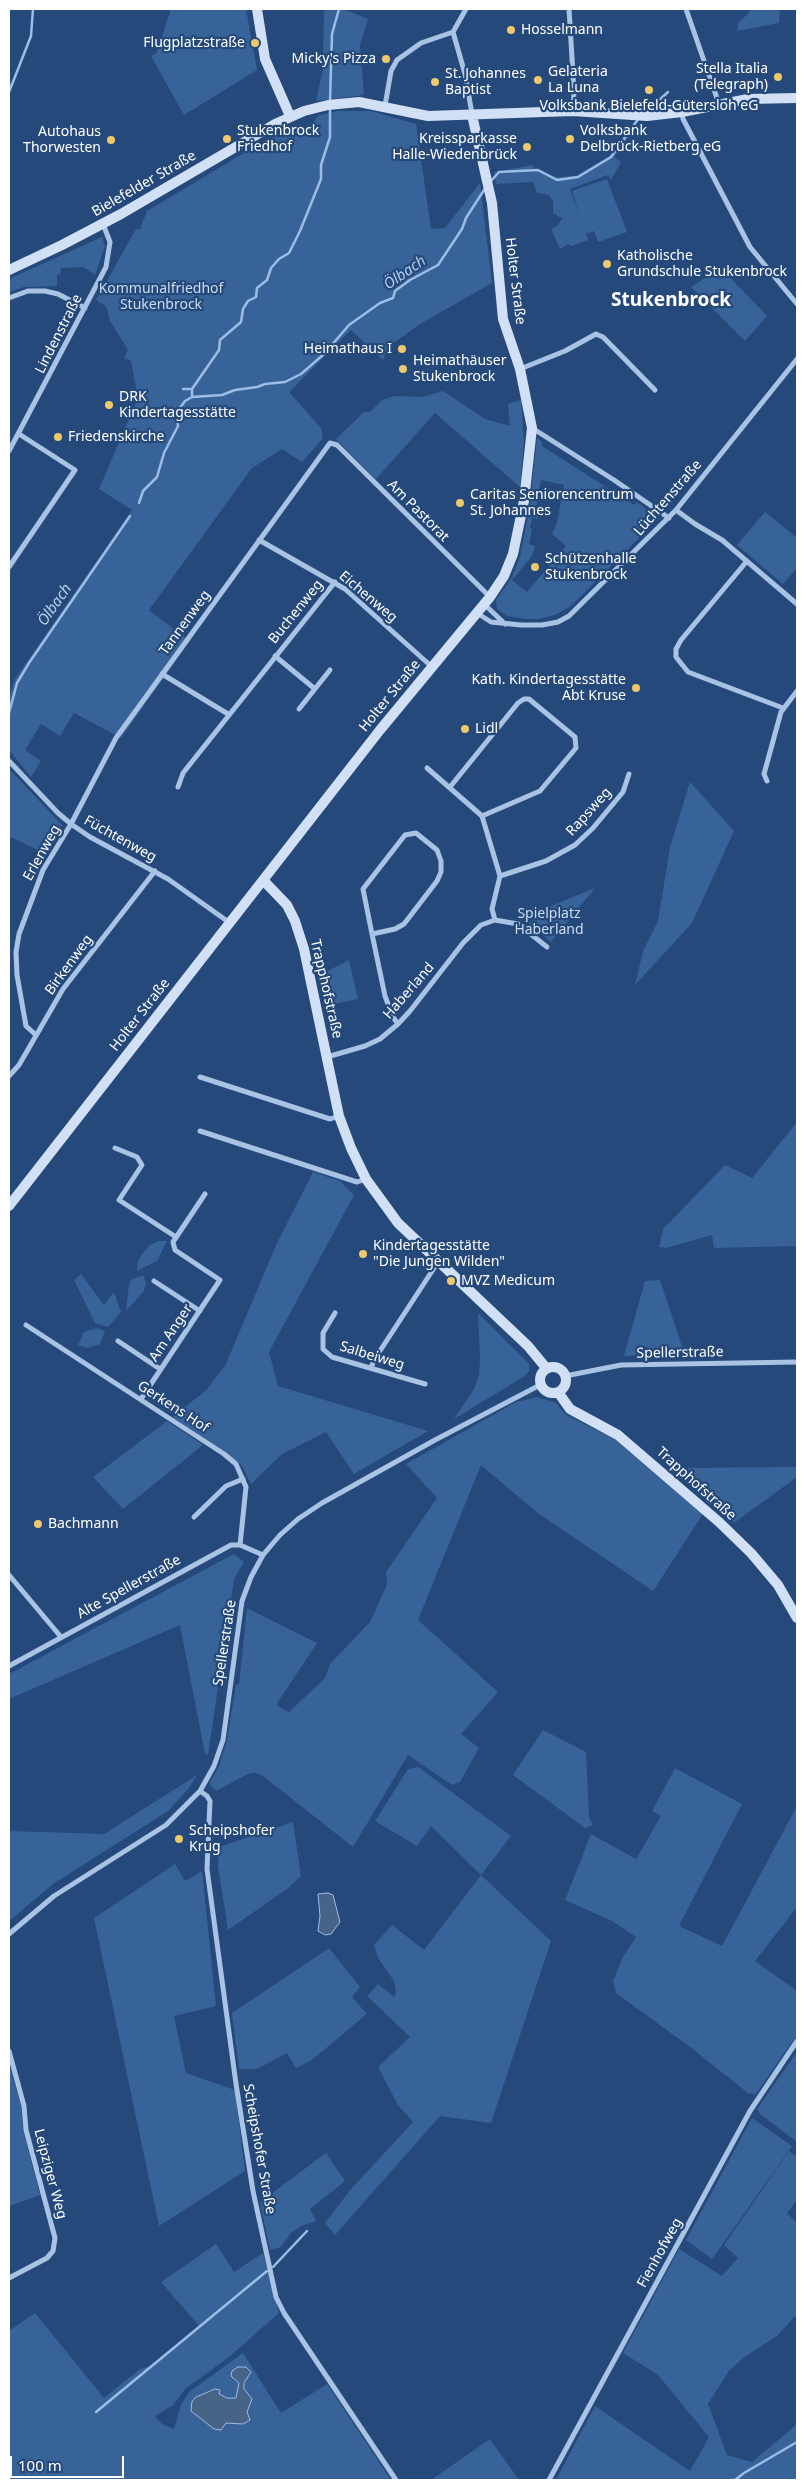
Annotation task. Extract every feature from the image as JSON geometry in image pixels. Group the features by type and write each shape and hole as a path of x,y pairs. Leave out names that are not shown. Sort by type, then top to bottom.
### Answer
{"street":[{"path":"257,9 267,66 290,116"},
{"path":"385,106 391,71 397,60 421,43 453,32 466,9"},
{"path":"569,9 574,91 572,111"},
{"path":"686,9 720,104"},
{"path":"453,32 465,74 472,115"},
{"name":"Bielefelder Straße","path":"9,270 103,224 290,116 318,107 360,102 428,116 572,111 642,115 682,112 748,99 797,98"},
{"path":"682,112 750,247 797,304"},
{"name":"Holter Straße","path":"9,1203 431,666 487,601 504,576 513,554 524,501 532,428 520,369 503,319 489,181 472,115"},
{"name":"Lindenstraße","path":"9,451 106,267 110,254 110,242 103,224"},
{"path":"9,298 28,291 45,291 58,294 85,308"},
{"path":"520,369 565,351 596,334 603,337 655,390"},
{"name":"Lüchtenstraße","path":"477,613 491,622 506,624 542,625 558,622 569,616 669,518 797,359"},
{"path":"532,428 614,480 669,518"},
{"path":"9,567 75,470 19,434"},
{"name":"Am Pastorat","path":"330,443 337,445 487,601"},
{"name":"Tannenweg","path":"71,824 116,738 330,443"},
{"path":"676,510 722,540 797,604"},
{"name":"Eichenweg","path":"259,540 335,582 431,666"},
{"path":"747,560 681,640 676,649 676,657 688,672 783,708"},
{"name":"Buchenweg","path":"178,787 183,773 228,714 335,582"},
{"path":"487,601 506,624"},
{"name":"Buchenweg","path":"275,656 315,690"},
{"path":"299,709 330,670"},
{"path":"162,674 228,714"},
{"path":"767,782 764,774 783,708 797,691"},
{"path":"450,787 518,703 524,699 529,699 575,736 576,748 540,791 482,816"},
{"name":"Füchtenweg","path":"9,761 58,813 71,824 90,837 155,871 230,922"},
{"path":"427,768 482,816 500,876 492,909 495,920 518,924 547,947"},
{"name":"Rapsweg","path":"500,876 546,861 575,845 593,828 623,792 629,774"},
{"name":"Erlenweg","path":"36,1035 26,1026 17,975 19,934 44,870 71,824"},
{"path":"372,934 395,929 404,924 438,882 441,861 437,850 423,836 416,832 405,835 363,889 372,934 385,996 393,1017 398,1024"},
{"name":"Birkenweg","path":"9,1076 19,1065 63,989 155,871"},
{"name":"Trapphofstraße","path":"263,880 287,905 295,921 304,949 339,1116 351,1148 366,1179 398,1223 528,1346 547,1369"},
{"name":"Haberland","path":"327,1058 365,1046 380,1039 398,1024 472,932 481,925 495,920"},
{"path":"200,1077 330,1119 339,1116"},
{"path":"200,1131 357,1182 366,1179"},
{"path":"115,1148 137,1157 142,1165 119,1200 176,1237 205,1194"},
{"name":"Am Anger","path":"141,1399 220,1280 175,1250 173,1242 176,1237"},
{"path":"371,1368 374,1360 438,1262"},
{"path":"154,1281 200,1311"},
{"name":"Salbeiweg","path":"335,1313 323,1333 323,1349 332,1357 425,1384"},
{"name":"Gerkens Hof","path":"26,1325 141,1399 236,1464 246,1487 240,1545"},
{"path":"118,1341 160,1369"},
{"name":"Spellerstraße","path":"565,1376 621,1365 797,1362"},
{"path":"547,1369 561,1370 565,1376 564,1387 558,1392 545,1391 540,1385 542,1373 547,1369"},
{"name":"Spellerstraße","path":"9,1934 54,1896 166,1825 200,1790 214,1766 223,1740 242,1601 251,1578 263,1556 280,1535 298,1519 322,1503 453,1430 540,1385"},
{"name":"Trapphofstraße","path":"558,1392 570,1409 618,1435 719,1522 751,1554 772,1579 797,1618"},
{"path":"194,1517 226,1486 243,1480"},
{"name":"Alte Spellerstraße","path":"9,1666 231,1545 240,1545"},
{"path":"240,1545 263,1556"},
{"path":"9,1576 61,1638"},
{"name":"Scheipshofer Straße","path":"200,1790 210,1801 207,1869 235,2080 253,2190 276,2297 284,2313 396,2480"},
{"name":"Fienhofweg","path":"549,2480 750,2110 797,2042"},
{"name":"Leipziger Weg","path":"9,2051 24,2106 26,2130 56,2238 53,2251 47,2258 9,2278"}],"green space":[{"path":"171,9 246,9 257,70 184,115 151,56 156,54"},
{"path":"324,9 343,9 368,19 360,45 364,95 316,101 323,69"},
{"path":"749,9 780,9 779,23 737,31 739,22 750,12"},
{"name":"Kommunalfriedhof Stukenbrock","path":"338,111 371,111 416,124 431,229 445,228 480,183 492,283 420,324 388,347 383,360 351,330 289,392 321,428 323,438 302,462 282,449 252,468 149,610 190,641 121,738 74,713 60,736 41,724 25,750 41,761 31,777 9,750 9,698 15,679 132,510 99,489 138,398 131,361 124,358 128,350 110,321 106,306 96,300 136,229 140,229 147,211 279,132 309,127 319,115"},
{"path":"629,129 634,130 614,157 621,162 611,180 608,175 570,189 580,217 572,191 607,179 627,232 598,242 594,231 586,234 588,240 571,246 568,244 560,249 551,229 558,225 562,218 553,213 553,201 549,195 537,193 533,182 496,184 494,172 533,165 534,169 557,177 576,176 610,156"},
{"path":"102,237 105,246 95,275 83,267 61,268 60,274 57,275 57,286 24,287 9,292 9,279"},
{"path":"721,268 767,316 745,341 691,287"},
{"path":"443,391 485,419 510,426 508,404 521,400 524,441 520,487 435,413 376,479 336,439 364,412 370,412 382,400 395,396 422,397"},
{"path":"537,438 542,442 542,446 634,505 637,502 651,513 653,524 571,606 555,615 539,619 525,619 507,616 497,609 496,600 512,577 520,557 530,505","holes":["541,480 564,485 557,523 552,534 566,546 527,592 512,580 532,556 535,546 529,544 532,529 530,528 532,518 537,519 539,513 535,512"]},
{"path":"765,512 797,538 797,568 783,584 737,545"},
{"path":"9,769 62,825 61,832 46,854 9,836"},
{"path":"690,782 734,831 692,923 635,985 643,951 658,921 670,847"},
{"name":"Spielplatz Haberland","path":"595,888 551,942 529,924 541,910"},
{"path":"349,960 358,999 329,1005 322,974"},
{"path":"797,1122 797,1246 714,1248 712,1235 666,1248 659,1247 663,1229 725,1165 752,1178"},
{"path":"313,1172 340,1181 354,1195 269,1352 278,1386 428,1431 354,1474 326,1432 282,1454 251,1484 241,1464 173,1417 206,1390 225,1366 277,1243"},
{"path":"158,1241 167,1241 157,1261 137,1271 138,1261 142,1254 149,1246"},
{"path":"81,1274 104,1305 114,1292 121,1312 108,1327 95,1323 74,1280"},
{"path":"143,1275 146,1282 144,1291 126,1311 129,1284 131,1280"},
{"path":"660,1280 684,1352 624,1356 645,1281"},
{"path":"478,1313 529,1364 529,1371 525,1376 454,1419 474,1389 479,1375"},
{"path":"97,1328 105,1331 100,1344 87,1348 78,1345 84,1332"},
{"path":"537,1397 556,1403 566,1415 615,1439 703,1514 653,1591 539,1514 481,1465 418,1620 498,1692 461,1734 479,1748 460,1782 452,1785 408,1755 353,1847 263,1776 255,1773 248,1774 216,1791 209,1784 219,1766 227,1741 236,1684 239,1685 247,1608 317,1643 276,1705 289,1712 325,1678 330,1664 370,1622 387,1585 386,1572 437,1498 406,1464 516,1402"},
{"path":"167,1421 203,1445 123,1509 93,1477"},
{"path":"797,1467 797,1477 734,1523 680,1468"},
{"path":"234,1554 244,1562 234,1579 208,1755 205,1754 180,1625 9,1699 9,1674"},
{"path":"543,1730 586,1752 589,1818 593,1825 585,1828 513,1775"},
{"path":"418,1767 511,1836 481,1875 431,1826 417,1846 375,1821 408,1769"},
{"path":"675,1768 742,1804 679,1926 722,1946 797,1806 797,1907 755,1961 797,1991 797,2035 755,2095 748,2093 690,2047 616,1993 613,1981 623,1957 636,1937 612,1921 565,1900 591,1834 636,1859 661,1816 652,1811"},
{"path":"197,1775 189,1788 168,1811 53,1884 9,1921 9,1831 104,1834"},
{"path":"293,1822 301,1876 287,1889 228,1930 218,1866 219,1847"},
{"path":"175,1864 185,1881 202,1871 216,2006 174,2016 186,2073 235,2090 245,2171 159,2226 94,1918"},
{"path":"481,1875 551,1941 491,2123 440,2116 335,2235 325,2223 351,2189 413,2122 398,2105 378,2067 410,2037 367,1996 378,1984 394,1997 396,1992 394,1981 378,1958 374,1945 392,1925 424,1950"},
{"path":"329,1948 360,1987 352,1997 367,2014 312,2060 296,2068 287,2053 257,2069 239,2069 232,2013"},
{"path":"797,2052 797,2142 760,2114 757,2109"},
{"path":"9,2064 21,2106 23,2130 40,2195 9,2206"},
{"path":"752,2118 792,2146 712,2259 686,2240"},
{"path":"789,2151 797,2157 797,2200 787,2213 797,2223 797,2314 777,2336 743,2358 729,2371 708,2404 727,2455 752,2462 797,2424 797,2480 556,2480 595,2406 690,2471 709,2437 658,2375 623,2353 679,2249 722,2276 738,2258 724,2245"},
{"path":"326,2153 345,2181 310,2209 316,2221 301,2226 291,2233 281,2247 270,2250 260,2202"},
{"path":"216,2244 234,2272 263,2253 279,2313 229,2357 185,2389 173,2405 155,2416 162,2424 174,2429 181,2405 189,2392 243,2353 281,2413 327,2384 391,2480 9,2480 9,2331 35,2313 104,2398 140,2369 151,2366 199,2326 161,2282","holes":["250,2372 244,2383 249,2420 243,2423 226,2423 203,2419 196,2413 205,2393 236,2398 239,2383 231,2376"]},
{"path":"490,2439 519,2480 431,2480"}],"shaded area":[{"path":"328,1893 333,1895 340,1922 331,1934 325,1935 318,1931 320,1916 318,1894"},
{"path":"238,2367 246,2367 251,2372 244,2383 244,2389 252,2399 247,2412 250,2420 243,2424 226,2423 221,2430 214,2429 191,2411 192,2401 196,2397 215,2389 220,2390 219,2394 227,2398 236,2398 239,2383 231,2376 232,2371"}],"waterway":[{"path":"9,92 31,36 33,9"},
{"path":"330,101 332,34 339,9"},
{"name":"Ölbach","path":"645,113 668,92"},
{"path":"192,397 192,389 219,350 220,340 241,322 243,309 248,301 256,297 257,288 267,280 271,268 279,259 289,253 300,231 321,179 321,165 330,137 330,106"},
{"name":"Ölbach","path":"491,181 499,172 538,170 557,180 578,177 611,157 639,118"},
{"name":"Ölbach","path":"139,503 143,491 157,477 164,453 178,426 177,412 185,401 192,397 222,395 235,390 285,382 301,374 324,354 349,325 380,303 393,298 395,291 410,280 438,265 462,229 466,218 486,187"},
{"path":"183,389 191,389"},
{"name":"Ölbach","path":"9,713 17,683 29,663 130,516"},
{"path":"273,2267 307,2231"},
{"path":"96,2412 267,2271"},
{"path":"735,2480 797,2442"}],"place":[{"name":"Hosselmann","path":"511,30"},
{"name":"Flugplatzstraße","path":"255,43"},
{"name":"Micky's Pizza","path":"386,59"},
{"name":"Stella Italia (Telegraph)","path":"778,77"},
{"name":"Gelateria La Luna","path":"538,80"},
{"name":"St. Johannes Baptist","path":"435,82"},
{"name":"Volksbank Bielefeld-Gütersloh eG","path":"649,90"},
{"name":"Stukenbrock Friedhof","path":"227,139"},
{"name":"Volksbank Delbrück-Rietberg eG","path":"570,139"},
{"name":"Autohaus Thorwesten","path":"111,140"},
{"name":"Kreissparkasse Halle-Wiedenbrück","path":"527,147"},
{"name":"Katholische Grundschule Stukenbrock","path":"607,264"},
{"name":"Heimathaus I","path":"402,349"},
{"name":"Heimathäuser Stukenbrock","path":"403,369"},
{"name":"DRK Kindertagesstätte","path":"109,405"},
{"name":"Friedenskirche","path":"58,437"},
{"name":"Caritas Seniorencentrum St. Johannes","path":"460,503"},
{"name":"Schützenhalle Stukenbrock","path":"535,567"},
{"name":"Kath. Kindertagesstätte Abt Kruse","path":"636,688"},
{"name":"Lidl","path":"465,729"},
{"name":"Kindertagesstätte \"Die Jungen Wilden\"","path":"363,1254"},
{"name":"MVZ Medicum","path":"451,1281"},
{"name":"Bachmann","path":"38,1524"},
{"name":"Scheipshofer Krug","path":"179,1839"}],"district":[{"name":"Stukenbrock","path":"671,301"}]}
